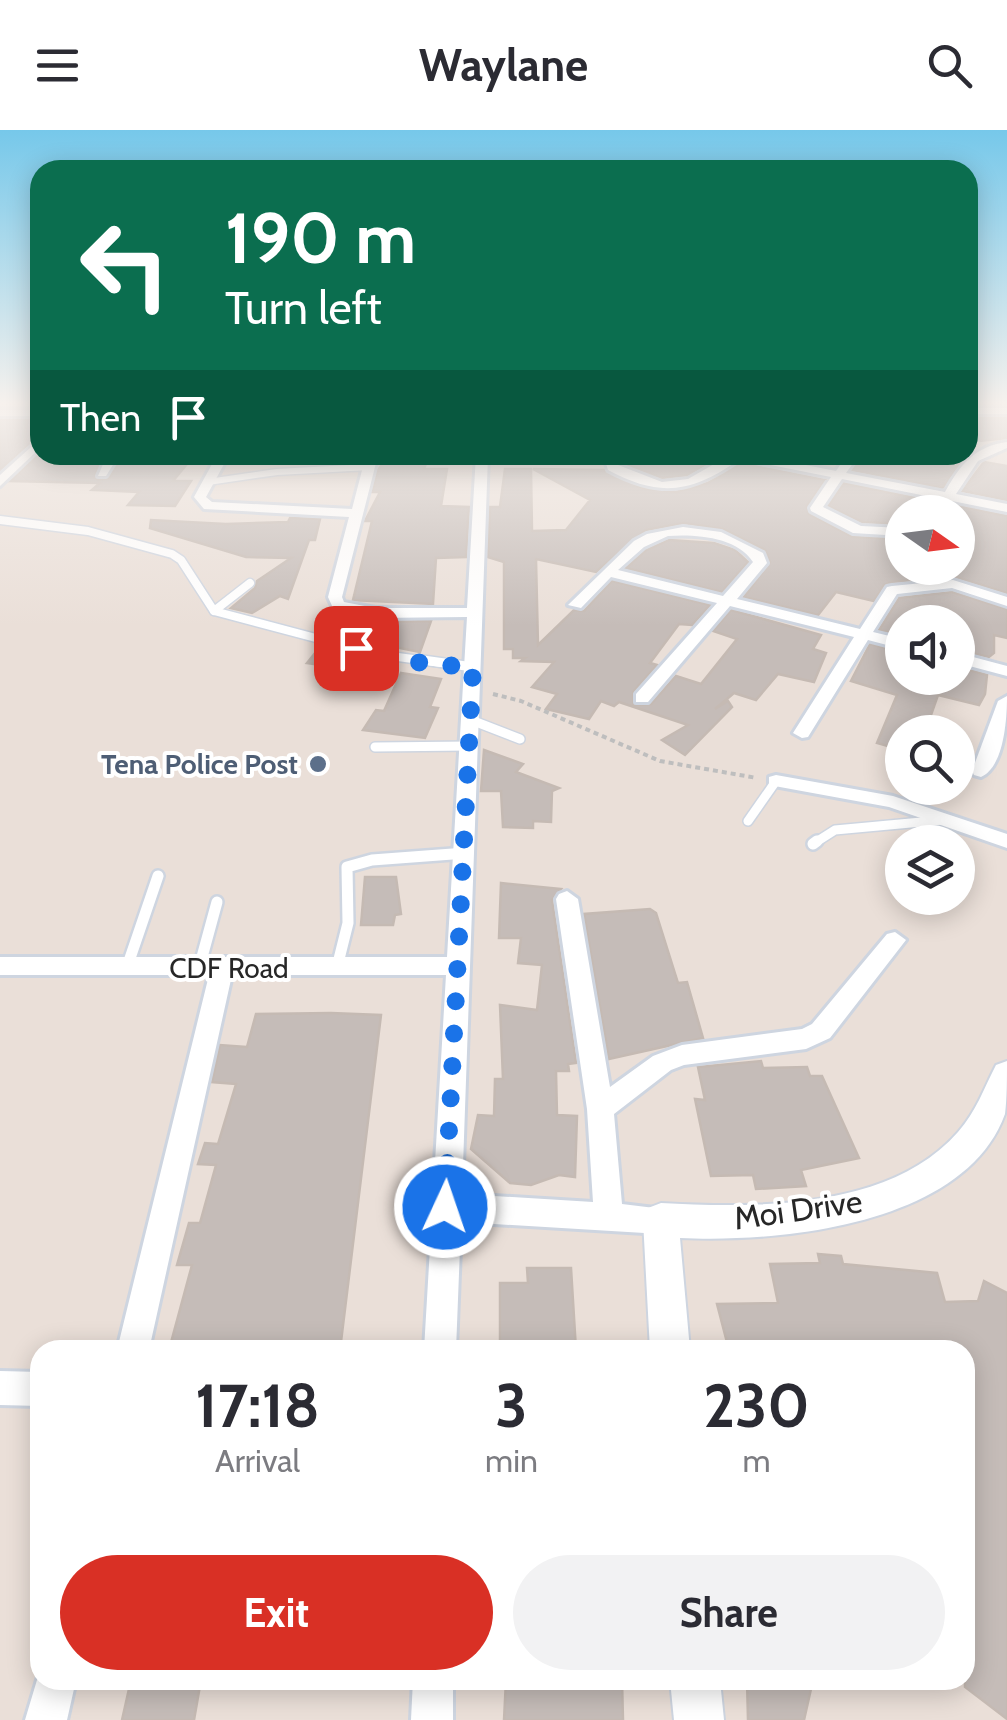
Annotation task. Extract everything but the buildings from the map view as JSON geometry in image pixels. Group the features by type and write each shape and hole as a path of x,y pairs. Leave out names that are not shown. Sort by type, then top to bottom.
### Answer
{"street":[{"path":"211,477 200,498 208,506 355,514"},
{"path":"365,477 335,597 338,605 375,613 476,612"},
{"path":"440,1340 481,477"},
{"path":"629,477 667,485 708,477"},
{"path":"834,477 819,499 816,508 820,513 858,530 885,531"},
{"path":"853,477 950,495 962,477"},
{"path":"975,501 1007,508"},
{"path":"576,606 608,572 654,536 717,535 748,548 760,563 642,698"},
{"path":"608,572 885,640"},
{"path":"802,734 883,598 902,587 966,586 1007,602"},
{"path":"975,663 1007,671"},
{"path":"981,770 1007,701"},
{"path":"776,781 894,802 1007,841"},
{"path":"567,899 600,1108 608,1215"},
{"path":"600,1108 662,1062 682,1055 806,1039 821,1031 895,940"},
{"name":"CDF Road","path":"0,966 458,966"},
{"path":"135,1340 210,969"},
{"name":"Moi Drive","path":"661,1220 697,1222 792,1215 883,1196 924,1179 963,1150 998,1100 1007,1074"},
{"path":"445,1207 661,1220 669,1340"},
{"path":"0,1388 30,1389"},
{"path":"46,1720 54,1690"},
{"path":"432,1720 434,1690"},
{"path":"696,1690 700,1720"}],"lane":[{"path":"208,482 245,477"},
{"path":"0,520 88,531 172,554 181,560 214,611 473,675"},
{"path":"214,611 250,582"},
{"path":"471,720 520,739"},
{"path":"374,747 470,746"},
{"path":"748,821 776,781"},
{"path":"813,844 835,830 943,820"},
{"path":"337,968 347,925 348,906 341,886 346,867 372,860 466,853"},
{"path":"127,967 158,876"},
{"path":"210,969 217,902"}],"path":[{"path":"473,675 660,761 776,781"}],"place":[{"name":"Tena Police Post","path":"318,764"}],"route":[{"path":"356,648 426,664 473,667 445,1207"}]}
